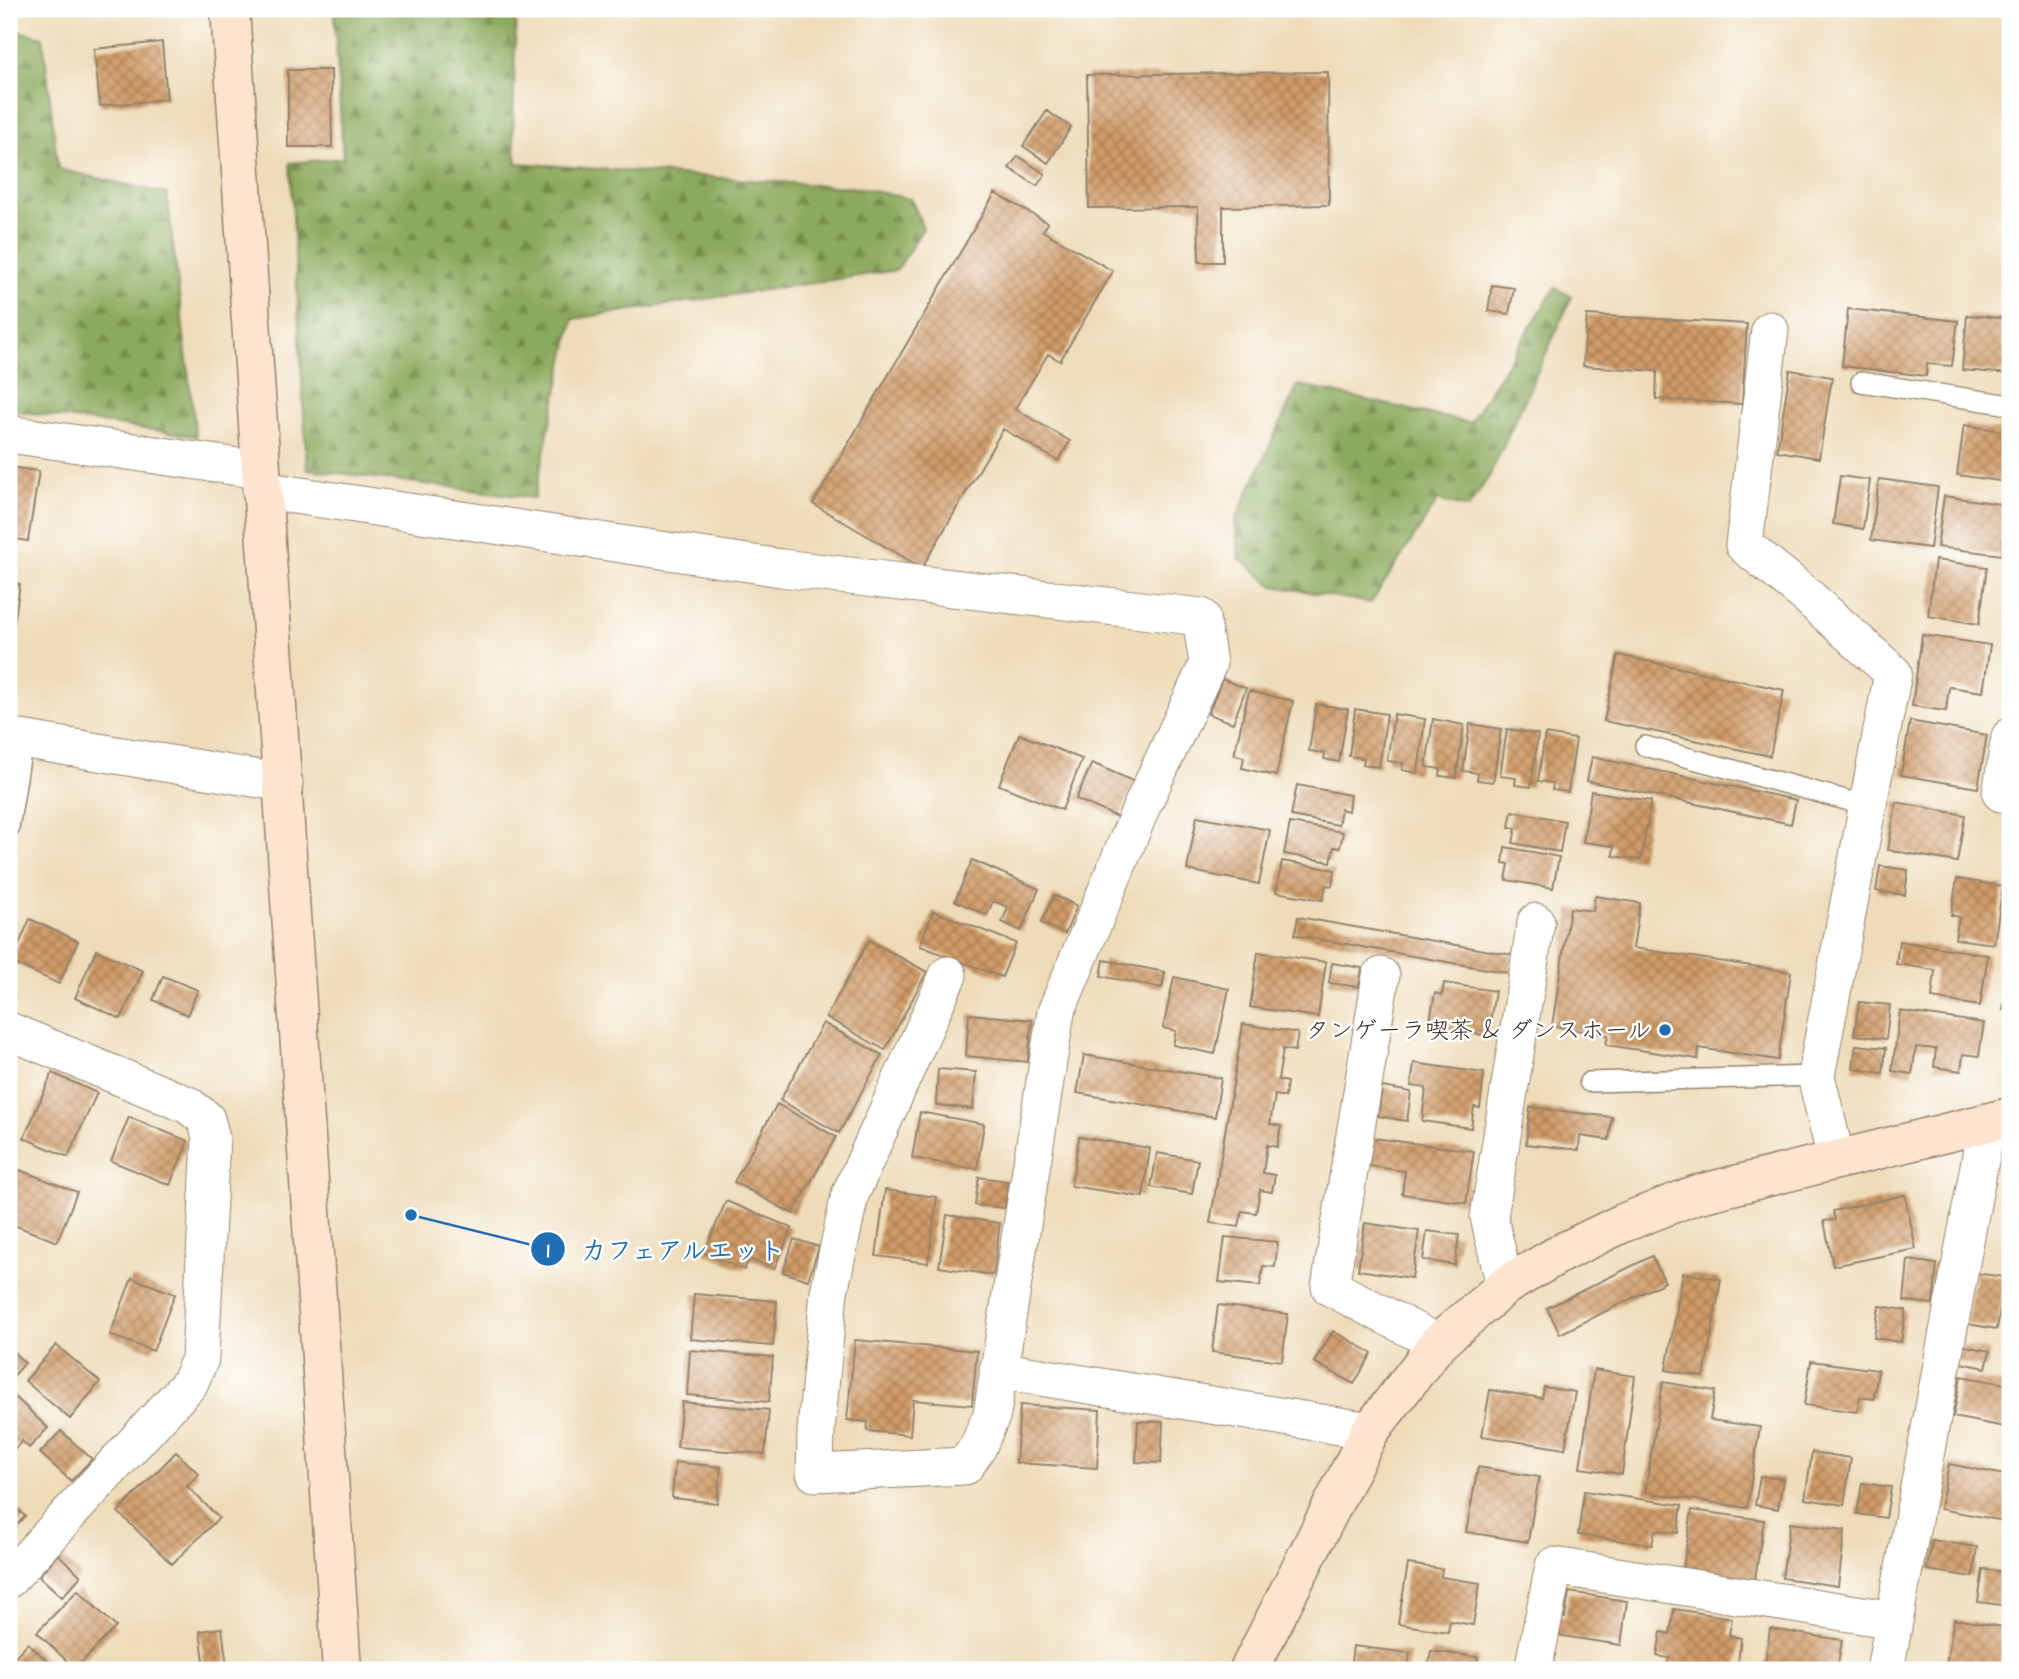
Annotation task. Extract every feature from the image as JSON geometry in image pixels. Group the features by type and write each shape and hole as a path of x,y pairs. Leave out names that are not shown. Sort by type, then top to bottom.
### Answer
{"street":[{"path":"230,9 342,1670"},
{"path":"1770,330 1744,545 1806,595 1893,673 1816,1076 1836,1159"},
{"path":"9,434 261,480 781,568 1202,617 1208,664 1142,806 1056,1012 992,1413 978,1447 965,1466 815,1472 816,1430 829,1292 850,1195 948,975"},
{"path":"2010,737 2001,793 2010,794"},
{"path":"16,739 284,783"},
{"path":"1504,1286 1489,1217 1536,922"},
{"path":"1381,976 1330,1287 1438,1343"},
{"path":"9,1031 188,1105 206,1119 211,1138 200,1359 189,1384 9,1579"},
{"path":"1249,1670 1370,1431 1438,1343 1504,1286 1623,1223 1695,1195 1998,1120 1885,1670"},
{"path":"998,1370 1370,1431"},
{"path":"1532,1670 1554,1566 1894,1620"}],"lane":[{"path":"1861,382 2010,405"},
{"path":"9,828 16,739"},
{"path":"1645,746 1868,806"},
{"path":"1589,1082 1816,1076"}],"green space":[{"path":"334,9 516,9 513,134 517,163 860,188 911,199 923,228 897,270 573,319 534,498 307,469 290,163 343,158"},
{"path":"9,29 43,37 58,169 167,194 196,436 9,410"},
{"path":"1555,288 1572,297 1490,475 1468,508 1438,500 1371,603 1274,586 1239,558 1235,521 1298,385 1470,423"}],"building":[{"path":"162,42 167,99 100,106 94,49"},
{"path":"288,70 331,70 332,147 288,147"},
{"path":"1328,72 1329,205 1223,207 1223,262 1199,262 1198,207 1089,208 1087,75"},
{"path":"1047,111 1071,127 1048,163 1023,146"},
{"path":"1018,156 1045,174 1037,186 1009,168"},
{"path":"995,193 1048,223 1043,231 1113,271 1060,361 1048,354 1015,409 1070,441 1058,461 1003,429 922,568 813,504"},
{"path":"1492,285 1514,288 1509,314 1488,311"},
{"path":"1848,309 1958,321 1952,366 1927,364 1926,376 1842,366"},
{"path":"1587,315 1747,324 1742,404 1656,399 1657,371 1583,366"},
{"path":"1967,315 2010,319 2010,374 1962,370"},
{"path":"1790,370 1832,377 1819,458 1777,451"},
{"path":"1964,425 2010,432 2010,461 2006,482 1957,475"},
{"path":"9,467 39,471 28,541 9,538"},
{"path":"1840,476 1870,480 1863,529 1833,524"},
{"path":"1879,479 1938,487 1930,548 1871,540"},
{"path":"1944,496 2008,505 2002,555 1937,547"},
{"path":"1935,560 1987,567 1979,624 1928,616"},
{"path":"9,583 20,584 10,652 9,652"},
{"path":"1922,635 1990,645 1983,692 1949,687 1946,711 1912,706"},
{"path":"1618,655 1784,690 1770,756 1604,721"},
{"path":"1222,679 1246,688 1233,723 1208,714"},
{"path":"1249,691 1293,701 1276,776 1242,768 1244,757 1234,755"},
{"path":"1316,704 1348,709 1339,762 1324,759 1325,753 1309,751"},
{"path":"1355,709 1387,714 1379,767 1363,765 1364,758 1349,756"},
{"path":"1394,714 1425,719 1418,773 1402,770 1403,763 1387,761"},
{"path":"1433,719 1464,725 1456,778 1440,776 1441,769 1426,767"},
{"path":"1910,721 1987,735 1978,788 1901,775"},
{"path":"1470,724 1501,729 1493,782 1477,780 1478,773 1463,771"},
{"path":"1507,729 1538,734 1531,787 1515,785 1516,778 1500,776"},
{"path":"1019,734 1082,759 1062,810 999,785"},
{"path":"1545,734 1576,739 1568,792 1552,790 1553,783 1538,781"},
{"path":"1592,757 1796,800 1791,824 1587,781"},
{"path":"1092,763 1135,782 1119,818 1076,799"},
{"path":"1297,785 1350,795 1348,811 1341,809 1338,825 1291,816"},
{"path":"1591,791 1651,801 1641,860 1613,856 1614,846 1583,842"},
{"path":"1896,802 1965,815 1957,862 1888,850"},
{"path":"1512,811 1565,821 1560,852 1513,843 1516,828 1509,827"},
{"path":"1197,816 1270,830 1259,884 1187,870"},
{"path":"1290,823 1343,832 1340,848 1334,847 1331,862 1284,854"},
{"path":"1505,847 1559,857 1553,888 1506,880 1509,864 1503,863"},
{"path":"972,860 1039,889 1021,931 1002,922 1008,907 993,901 987,915 955,901"},
{"path":"1282,861 1335,870 1332,886 1326,885 1323,900 1276,892"},
{"path":"1880,866 1908,870 1905,895 1876,891"},
{"path":"1957,879 2003,886 1994,944 1955,939 1959,917 1951,915"},
{"path":"1054,895 1077,906 1065,934 1041,923"},
{"path":"1595,896 1640,903 1633,948 1791,972 1778,1060 1699,1048 1698,1059 1606,1045 1608,1035 1552,1026 1570,908 1593,911"},
{"path":"933,911 1016,943 1002,977 920,946"},
{"path":"1298,917 1513,955 1509,973 1295,935"},
{"path":"30,919 78,941 59,984 11,962"},
{"path":"869,940 927,972 885,1050 826,1017"},
{"path":"1899,941 1988,955 1980,1006 1932,998 1935,970 1896,964"},
{"path":"96,950 143,971 121,1019 75,998"},
{"path":"1258,952 1326,962 1318,1017 1250,1007"},
{"path":"1104,960 1165,972 1162,988 1101,976"},
{"path":"1332,963 1362,968 1359,987 1329,983"},
{"path":"163,976 198,990 187,1015 153,1000"},
{"path":"1174,977 1229,989 1215,1054 1173,1045 1176,1031 1163,1028"},
{"path":"2010,977 2010,1012 2003,1010"},
{"path":"1444,983 1495,991 1488,1036 1429,1026 1435,993 1442,995"},
{"path":"1859,1002 1890,1005 1886,1039 1854,1035"},
{"path":"1900,1011 1984,1023 1979,1056 1963,1054 1961,1071 1934,1067 1936,1049 1916,1047 1912,1074 1892,1071"},
{"path":"969,1014 1032,1020 1028,1062 966,1056"},
{"path":"823,1023 882,1055 839,1133 780,1100"},
{"path":"1243,1024 1298,1033 1295,1051 1283,1049 1278,1080 1287,1082 1285,1097 1275,1095 1270,1124 1281,1126 1277,1147 1267,1145 1263,1173 1275,1175 1272,1192 1260,1190 1256,1213 1242,1211 1239,1227 1210,1223"},
{"path":"1856,1045 1886,1048 1883,1073 1853,1069"},
{"path":"1084,1055 1221,1078 1215,1117 1077,1093"},
{"path":"1414,1063 1484,1073 1480,1108 1474,1107 1471,1128 1422,1121 1426,1088 1411,1086"},
{"path":"938,1069 976,1072 973,1109 936,1105"},
{"path":"52,1073 97,1093 68,1157 24,1138"},
{"path":"1382,1087 1411,1092 1407,1121 1378,1116"},
{"path":"777,1104 836,1137 793,1214 734,1182"},
{"path":"1530,1107 1612,1117 1609,1140 1580,1136 1579,1150 1526,1144"},
{"path":"920,1112 984,1124 977,1169 912,1158"},
{"path":"129,1117 188,1141 170,1185 111,1161"},
{"path":"1079,1137 1150,1148 1143,1197 1071,1186"},
{"path":"1373,1138 1474,1151 1466,1203 1402,1194 1405,1171 1369,1166"},
{"path":"1157,1153 1198,1160 1192,1194 1151,1187"},
{"path":"17,1169 77,1192 57,1242 9,1223 9,1191"},
{"path":"979,1177 1008,1181 1005,1208 975,1205"},
{"path":"885,1190 937,1197 928,1263 876,1256"},
{"path":"1905,1195 1916,1249 1833,1266 1824,1221 1835,1220 1833,1211"},
{"path":"726,1201 792,1228 774,1269 749,1259 744,1270 704,1253"},
{"path":"947,1215 1000,1223 993,1275 939,1267"},
{"path":"1365,1223 1419,1231 1412,1278 1358,1270"},
{"path":"1427,1231 1459,1235 1455,1265 1423,1260"},
{"path":"1225,1237 1278,1242 1275,1267 1263,1266 1260,1286 1219,1282"},
{"path":"794,1239 819,1247 808,1280 783,1272"},
{"path":"1652,1256 1665,1282 1560,1334 1547,1308"},
{"path":"1908,1260 1937,1264 1933,1304 1904,1301"},
{"path":"1683,1273 1721,1279 1704,1377 1666,1370"},
{"path":"1975,1273 2005,1277 1997,1329 1967,1324"},
{"path":"132,1278 175,1294 153,1351 110,1335"},
{"path":"694,1294 777,1301 773,1346 690,1339"},
{"path":"2010,1298 2010,1339 2003,1338"},
{"path":"1218,1305 1288,1314 1282,1361 1212,1352"},
{"path":"1879,1306 1906,1310 1901,1342 1874,1338"},
{"path":"1333,1331 1372,1353 1354,1384 1314,1362"},
{"path":"855,1340 977,1351 972,1405 913,1400 910,1435 867,1431 868,1422 847,1420"},
{"path":"56,1345 100,1382 70,1419 25,1381"},
{"path":"1960,1345 1990,1351 1986,1368 1956,1362"},
{"path":"9,1348 25,1363 9,1381"},
{"path":"690,1350 773,1357 769,1402 687,1395"},
{"path":"1811,1361 1878,1370 1874,1399 1860,1397 1857,1412 1804,1405"},
{"path":"1594,1370 1635,1376 1622,1474 1580,1468"},
{"path":"1961,1376 2010,1385 2010,1428 1953,1417"},
{"path":"1663,1382 1715,1391 1710,1420 1760,1427 1747,1508 1645,1492"},
{"path":"1544,1387 1575,1392 1565,1449 1482,1436 1490,1390 1542,1398"},
{"path":"9,1391 48,1428 29,1448 22,1441 9,1455"},
{"path":"682,1402 769,1410 765,1454 677,1447"},
{"path":"1020,1405 1100,1410 1097,1468 1016,1463"},
{"path":"1138,1421 1163,1422 1161,1463 1136,1462"},
{"path":"61,1431 92,1459 71,1481 40,1453"},
{"path":"176,1452 199,1474 187,1486 219,1518 172,1564 118,1512"},
{"path":"1812,1452 1851,1458 1844,1505 1805,1499"},
{"path":"675,1462 721,1467 717,1503 672,1498"},
{"path":"1949,1464 2010,1476 2010,1522 1940,1509"},
{"path":"1478,1467 1539,1477 1528,1542 1466,1532"},
{"path":"1760,1476 1783,1479 1778,1509 1755,1505"},
{"path":"1862,1483 1891,1487 1886,1518 1857,1514"},
{"path":"1584,1491 1682,1505 1678,1533 1655,1530 1652,1545 1578,1535"},
{"path":"9,1501 25,1516 9,1534"},
{"path":"1692,1510 1764,1520 1755,1579 1683,1569"},
{"path":"1790,1523 1845,1530 1838,1586 1782,1578"},
{"path":"1932,1540 1977,1547 1973,1577 1927,1570"},
{"path":"58,1554 81,1576 62,1597 39,1576"},
{"path":"2006,1555 2010,1555 2010,1606 1978,1602 1983,1569 2004,1572"},
{"path":"1408,1564 1442,1569 1441,1577 1480,1583 1473,1625 1450,1621 1448,1632 1398,1624"},
{"path":"78,1590 116,1627 75,1669 37,1632"},
{"path":"1569,1592 1627,1601 1621,1645 1556,1635 1559,1616 1565,1618"},
{"path":"1674,1609 1732,1618 1729,1635 1741,1638 1737,1670 1692,1670 1668,1666 1669,1658 1657,1656 1661,1632 1670,1634"},
{"path":"1954,1619 2010,1628 2010,1670 1945,1670"},
{"path":"222,1628 227,1666 205,1669 200,1631"},
{"path":"1770,1629 1842,1640 1837,1670 1764,1670"},
{"path":"28,1643 57,1670 9,1670 9,1663"},
{"path":"1353,1646 1410,1653 1408,1670 1350,1670"},
{"path":"1431,1651 1478,1657 1476,1670 1428,1670"}],"place":[{"name":"タンゲーラ喫茶 & ダンスホール","path":"1665,1030"},
{"name":"カフェアルエット","path":"411,1215"}]}
